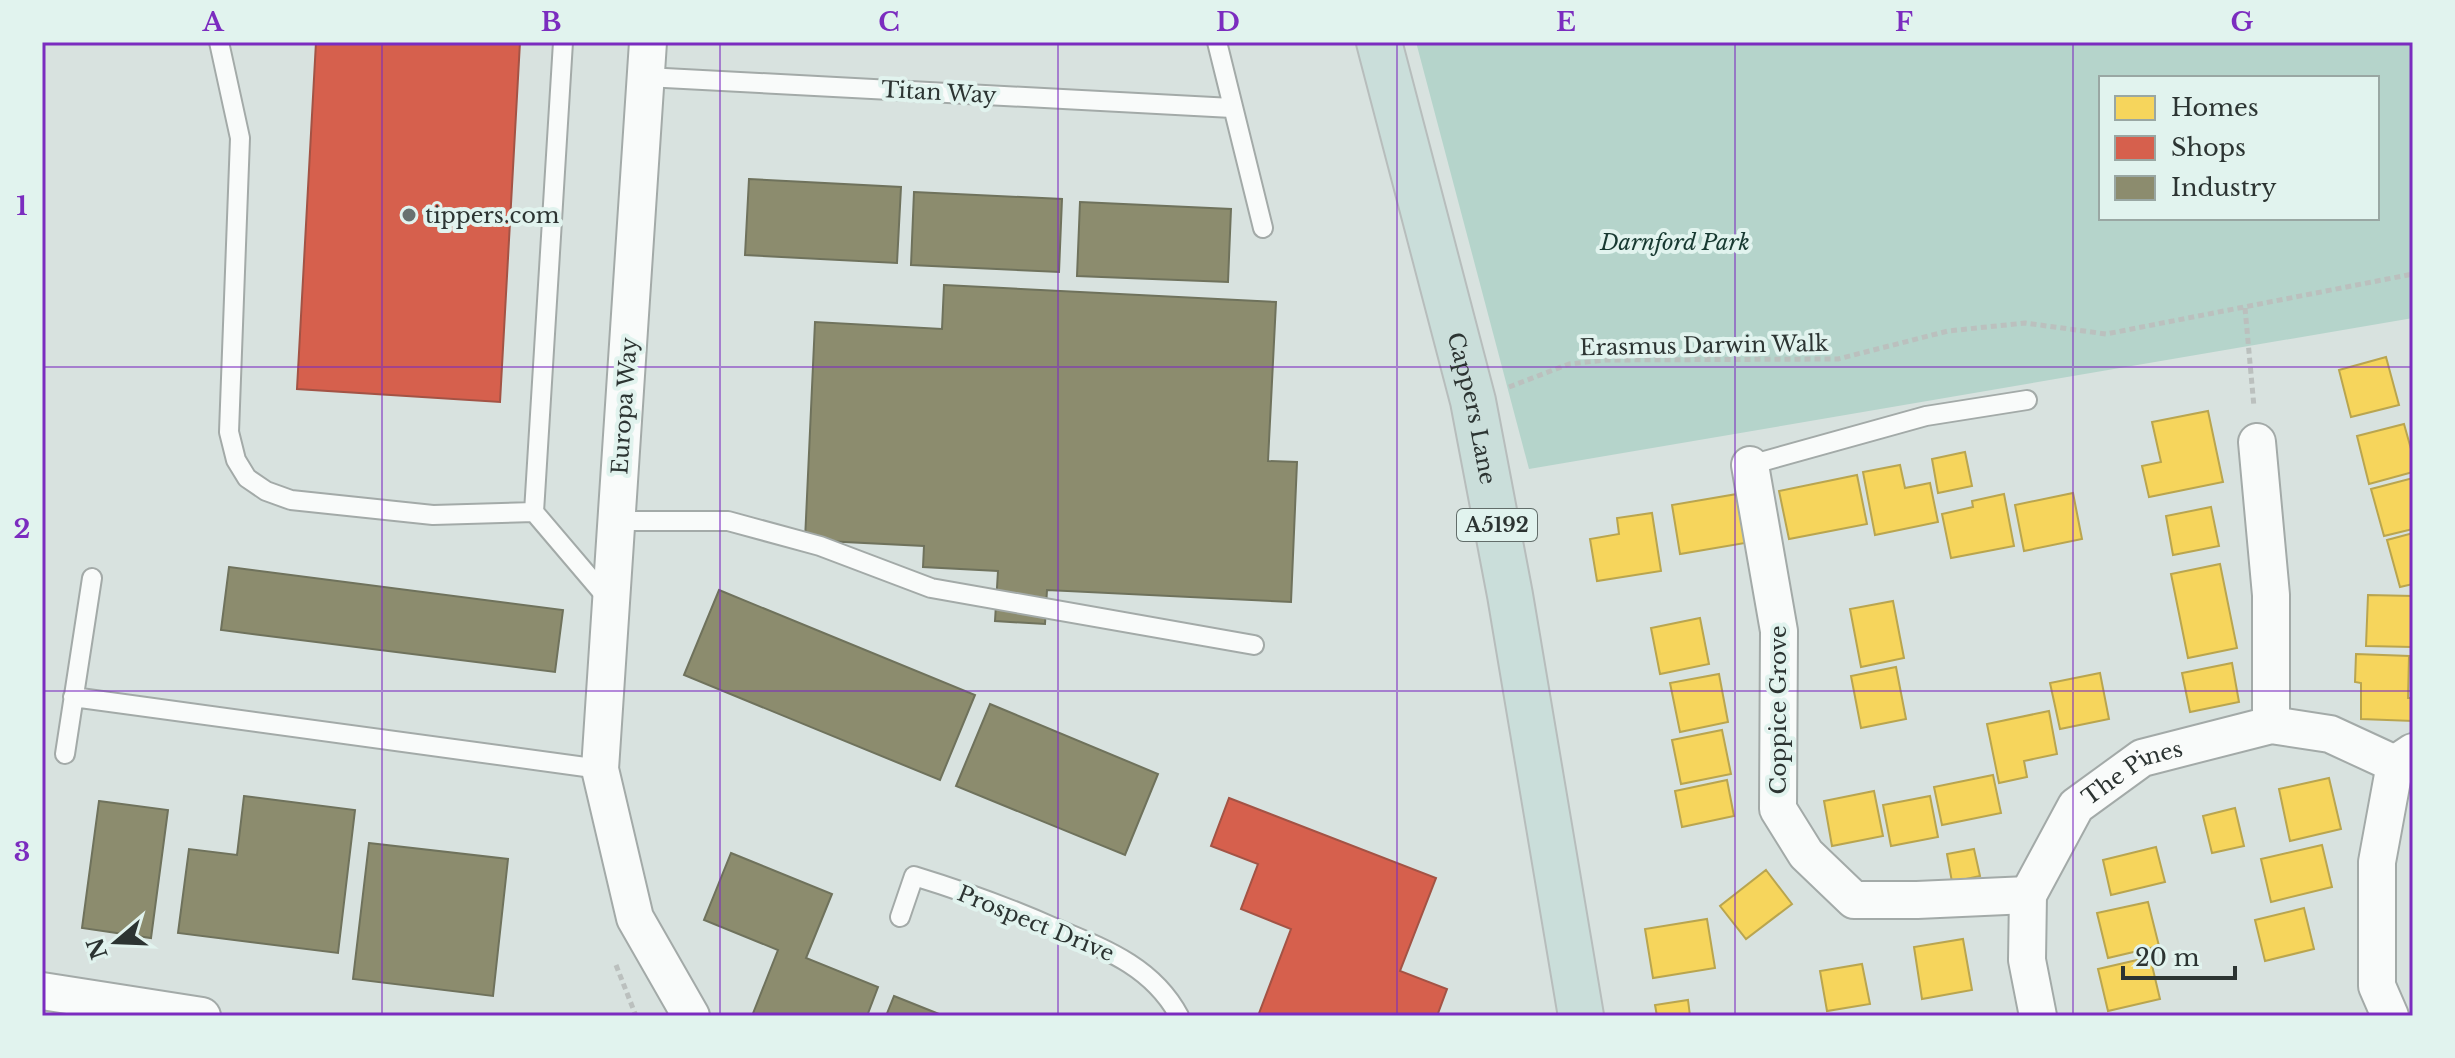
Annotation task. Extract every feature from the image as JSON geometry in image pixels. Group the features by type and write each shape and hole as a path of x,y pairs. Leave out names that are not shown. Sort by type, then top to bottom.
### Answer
{"highway":[{"name":"Cappers Lane","path":"1379,42 1473,401 1510,595 1581,1016"}],"street":[{"name":"Europa Way","path":"647,59 600,769 635,918 689,1015"},
{"path":"2257,442 2271,595 2271,725"},
{"name":"Coppice Grove","path":"1750,465 1779,631 1778,809 1806,854 1854,900 2028,895"},
{"name":"The Pines","path":"2038,1016 2027,960 2028,895 2076,806 2142,758 2271,725 2330,734 2404,758"},
{"path":"2390,1016 2377,986 2377,862 2404,758"},
{"path":"42,991 202,1016"}],"lane":[{"path":"219,42 240,138 229,432 236,460 247,478 266,491 291,500 433,515 534,512"},
{"path":"563,42 534,512 611,604"},
{"path":"1217,42 1263,228"},
{"name":"Titan Way","path":"647,59 1232,108"},
{"path":"1750,465 1926,416 2027,400"},
{"path":"617,521 728,521 820,546 931,588 1254,645"},
{"path":"65,754 92,578"},
{"path":"73,697 600,769"},
{"name":"Prospect Drive","path":"900,917 914,876 997,902 1121,957 1153,980 1179,1016"}],"path":[{"name":"Erasmus Darwin Walk","path":"1473,401 1569,364 1605,360 1838,359 1948,331 2025,323 2106,334 2413,274"},
{"path":"2245,308 2257,442"}],"green space":[{"name":"Darnford Park","path":"1416,42 2413,42 2413,318 1529,469"}],"building: Homes":[{"path":"2386,357 2399,405 2351,417 2339,370"},
{"path":"2208,411 2223,482 2149,497 2142,466 2161,462 2152,422"},
{"path":"2404,424 2413,456 2413,472 2369,484 2357,436"},
{"path":"1965,452 1972,486 1938,493 1932,459"},
{"path":"1900,465 1905,488 1930,483 1938,522 1875,535 1863,472"},
{"path":"1857,475 1867,524 1789,539 1779,491"},
{"path":"2413,478 2413,529 2384,536 2371,489"},
{"path":"2073,493 2082,539 2024,551 2015,505"},
{"path":"1737,494 1745,543 1680,554 1672,505"},
{"path":"2004,494 2014,546 1951,558 1942,514 1973,507 1972,501"},
{"path":"2211,507 2219,546 2173,555 2166,516"},
{"path":"1652,513 1661,571 1597,581 1590,539 1619,534 1617,518"},
{"path":"2413,533 2413,584 2400,587 2387,540"},
{"path":"2220,564 2237,648 2188,658 2171,574"},
{"path":"2368,595 2413,596 2412,647 2366,646"},
{"path":"1893,601 1904,658 1861,667 1850,609"},
{"path":"1700,618 1709,664 1660,674 1651,628"},
{"path":"2356,654 2409,656 2408,698 2413,698 2413,721 2361,719 2361,683 2355,682"},
{"path":"2232,663 2239,702 2190,712 2182,673"},
{"path":"1896,667 1906,719 1861,728 1851,676"},
{"path":"2100,673 2109,719 2060,729 2050,683"},
{"path":"1719,674 1728,722 1680,732 1670,683"},
{"path":"2049,711 2057,754 2024,761 2027,777 1999,783 1987,724"},
{"path":"1722,730 1731,774 1681,784 1672,740"},
{"path":"1993,775 2001,813 1942,825 1934,787"},
{"path":"2329,778 2341,829 2290,841 2279,789"},
{"path":"1727,780 1734,816 1682,827 1675,791"},
{"path":"1874,791 1883,836 1832,846 1824,801"},
{"path":"1930,796 1938,837 1891,846 1883,805"},
{"path":"2235,808 2244,846 2212,853 2203,816"},
{"path":"2322,845 2332,887 2271,902 2261,859"},
{"path":"2156,847 2165,882 2111,895 2103,860"},
{"path":"1974,849 1980,876 1952,882 1947,854"},
{"path":"1766,870 1792,904 1746,939 1720,906"},
{"path":"2148,902 2159,946 2108,958 2097,913"},
{"path":"2304,908 2314,949 2265,961 2255,920"},
{"path":"1707,919 1715,968 1653,978 1645,929"},
{"path":"1963,939 1972,990 1922,999 1914,947"},
{"path":"2150,957 2160,999 2108,1011 2098,969"},
{"path":"1862,964 1870,1004 1827,1011 1820,971"},
{"path":"1688,1000 1690,1016 1657,1016 1655,1005"}],"building: Shops":[{"name":"tippers.com","path":"316,42 520,42 500,402 297,389"},
{"path":"1229,798 1436,878 1400,971 1447,989 1437,1016 1258,1016 1291,929 1241,909 1258,864 1211,846"}],"building: Industry":[{"path":"749,179 901,187 897,263 745,255"},
{"path":"914,192 1062,199 1059,272 911,265"},
{"path":"1080,202 1231,209 1228,282 1077,276"},
{"path":"944,285 1276,302 1268,461 1297,462 1291,602 1047,590 1045,624 995,621 998,571 923,567 924,546 805,540 815,322 942,329"},
{"path":"229,567 563,610 555,672 221,630"},
{"path":"719,590 975,695 940,780 684,675"},
{"path":"990,704 1158,774 1125,855 956,786"},
{"path":"244,796 355,810 338,953 178,933 189,849 237,855"},
{"path":"99,801 168,810 151,938 82,928"},
{"path":"369,843 508,859 493,996 353,979"},
{"path":"731,853 832,894 806,958 878,987 867,1016 752,1016 778,950 704,920"},
{"path":"894,996 944,1016 886,1016"}],"place":[{"name":"tippers.com","path":"409,215"}]}
